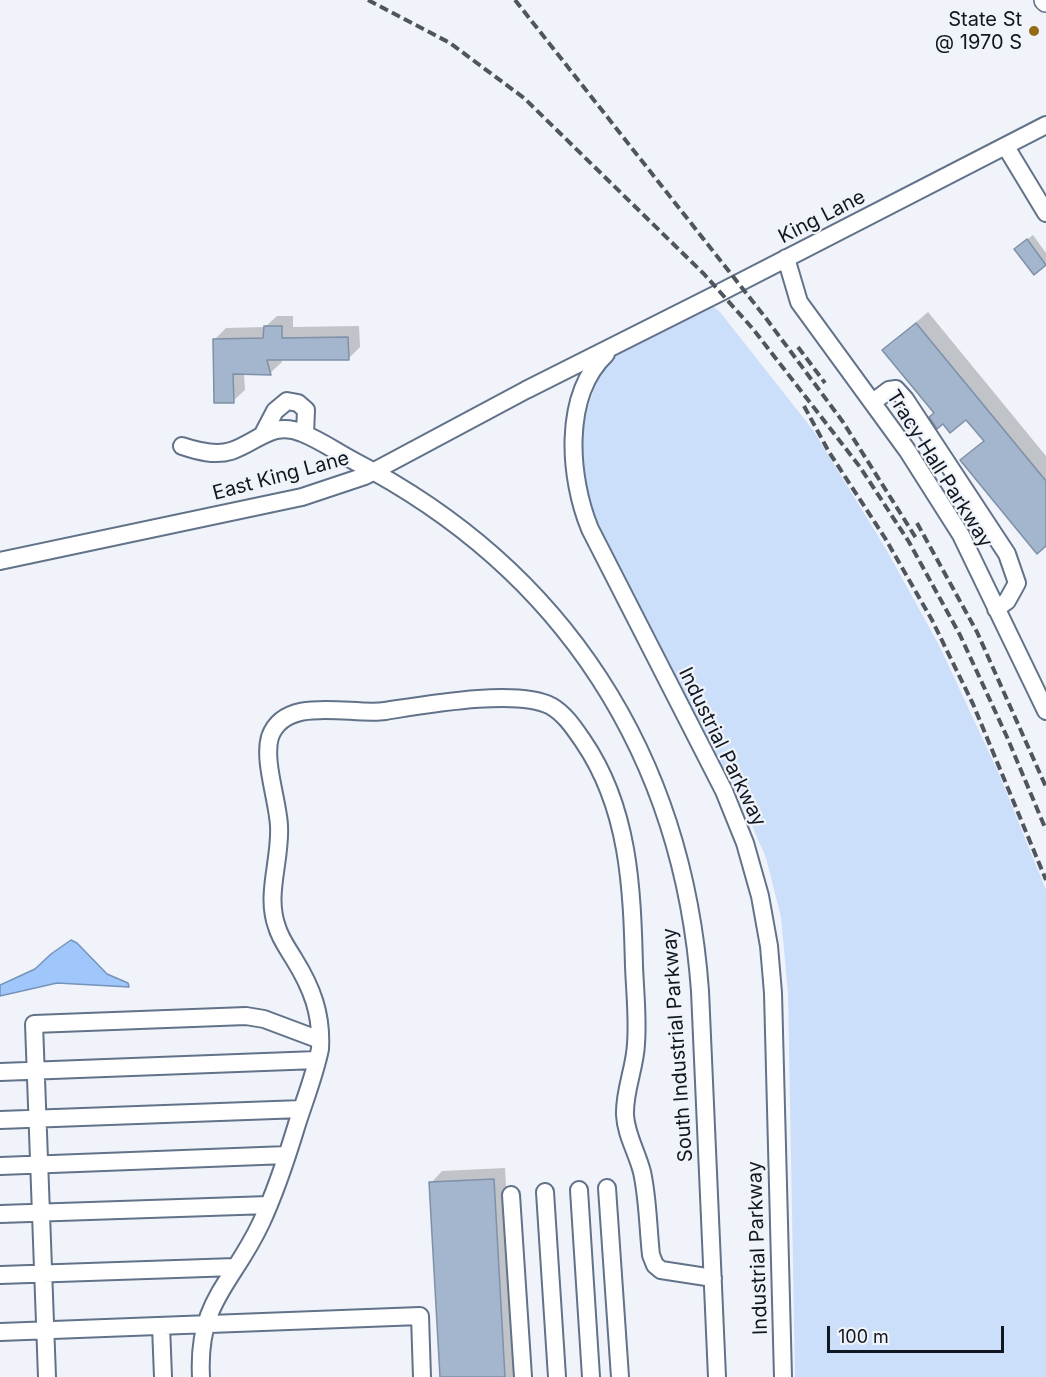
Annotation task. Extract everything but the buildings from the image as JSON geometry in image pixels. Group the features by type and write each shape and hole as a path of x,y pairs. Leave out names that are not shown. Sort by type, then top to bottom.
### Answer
{"street":[{"name":"King Lane","path":"617,345 1046,125"},
{"path":"1006,147 1046,213"},
{"name":"Tracy Hall Parkway","path":"786,258 799,302 873,402 961,535 1046,711"},
{"name":"East King Lane","path":"0,561 302,497 345,484 374,472 526,390 617,345"},
{"name":"Industrial Parkway","path":"617,345 593,369 581,400 573,448 575,482 590,529 724,790 745,843 760,896 769,946 773,993 783,1377"},
{"path":"873,402 889,390 896,389 929,433 942,458 959,479 1007,554 1017,583 1007,602 996,609"},
{"path":"182,446 201,452 222,452 231,451 264,432 287,429 305,434 306,410 298,403 287,401 275,411 264,432"},
{"name":"South Industrial Parkway","path":"305,434 374,472 456,523 492,552 542,603 576,644 609,693 651,776 678,854 698,963 717,1377"},
{"path":"920,471 942,458"},
{"path":"961,535 986,522"},
{"path":"201,1377 200,1348 204,1324 253,1239 269,1205 318,1060 320,1040 315,999 278,932 272,902 279,825 268,747 274,728 292,714 321,710 381,712 458,701 521,699 550,706 569,722 600,769 616,810 627,859 633,906 636,1035 625,1111 629,1137 645,1189 652,1261 665,1272 713,1278"},
{"path":"47,1377 34,1024 246,1016 264,1019 320,1040"},
{"path":"0,1072 318,1060"},
{"path":"0,1120 302,1109"},
{"path":"0,1166 287,1155"},
{"path":"607,1188 620,1377"},
{"path":"579,1190 591,1377"},
{"path":"545,1192 557,1377"},
{"path":"511,1194 523,1377"},
{"path":"0,1214 269,1205"},
{"path":"0,1275 235,1267"},
{"path":"0,1332 420,1316 422,1377"},
{"path":"161,1326 163,1377"}],"shaded area":[{"path":"709,303 720,312 813,430 886,549 940,647 999,774 1046,890 1046,1377 795,1377 788,994 781,917 766,858 746,812 593,514 583,473 583,433 586,413 592,394 611,356"}],"water":[{"path":"71,940 77,943 107,974 128,983 129,987 57,983 0,996 0,985 35,969"}],"railway":[{"path":"368,0 450,43 524,98 704,274 753,329 860,467 909,542 960,635 1007,737 1046,830"},
{"path":"515,0 765,317 843,422 916,538"},
{"path":"798,347 825,383"},
{"path":"804,406 829,452 885,538 932,620 973,704 1046,880"},
{"path":"917,523 977,632 1046,787"}],"place":[{"name":"State St @ 1970 S","path":"1034,31"}]}
